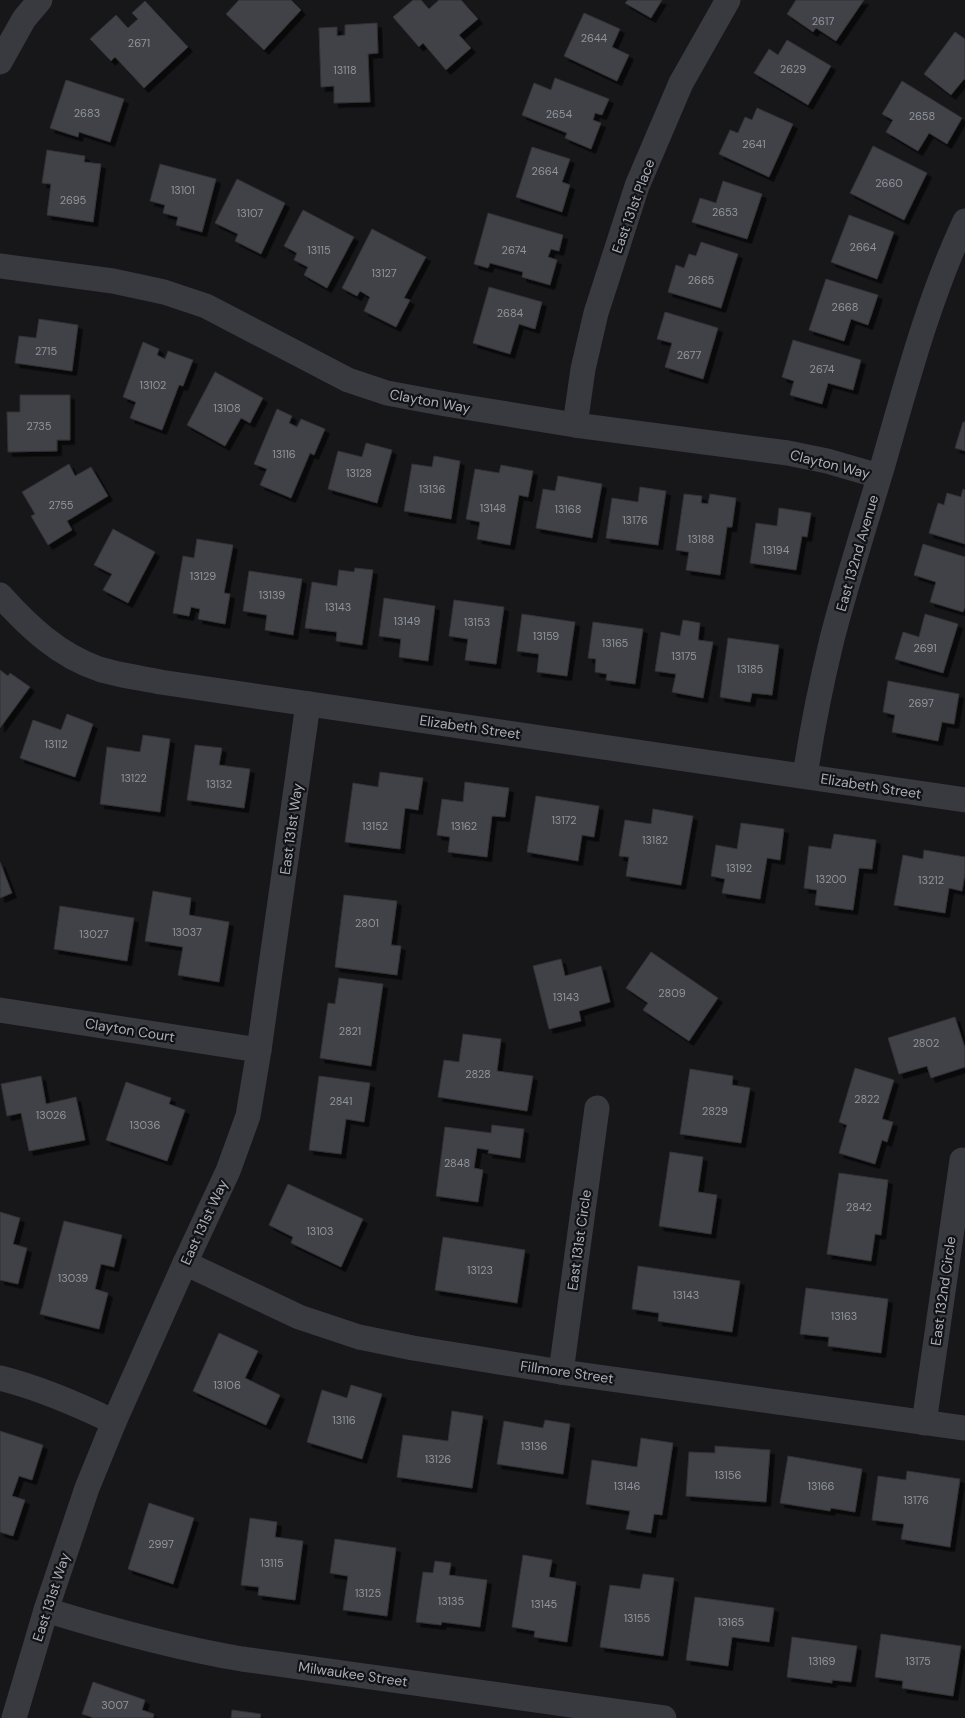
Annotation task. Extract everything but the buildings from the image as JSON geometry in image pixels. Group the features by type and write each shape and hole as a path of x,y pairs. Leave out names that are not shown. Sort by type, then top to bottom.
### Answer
{"street":[{"path":"0,62 24,19 40,0"},
{"name":"East 131st Place","path":"575,425 583,369 596,313 637,186 681,83 728,0"},
{"name":"East 132nd Avenue","path":"805,776 815,713 833,637 879,476 932,302 953,246 965,221"},
{"name":"Clayton Way","path":"0,266 114,281 164,292 206,306 348,380 387,393 575,425 788,453 827,461 879,476"},
{"name":"Elizabeth Street","path":"0,595 26,623 62,651 81,662 100,669 160,682 965,800"},
{"name":"East 131st Way","path":"14,1718 46,1610 87,1488 114,1422 228,1171 248,1116 308,704"},
{"name":"Clayton Court","path":"0,1010 259,1050"},
{"name":"East 131st Circle","path":"561,1372 597,1108"},
{"name":"East 132nd Circle","path":"924,1423 962,1160"},
{"name":"Fillmore Street","path":"185,1263 298,1317 359,1336 413,1348 561,1372 965,1428"},
{"path":"0,1378 74,1402 114,1422"},
{"name":"Milwaukee Street","path":"46,1610 103,1628 197,1652 664,1718"}]}
